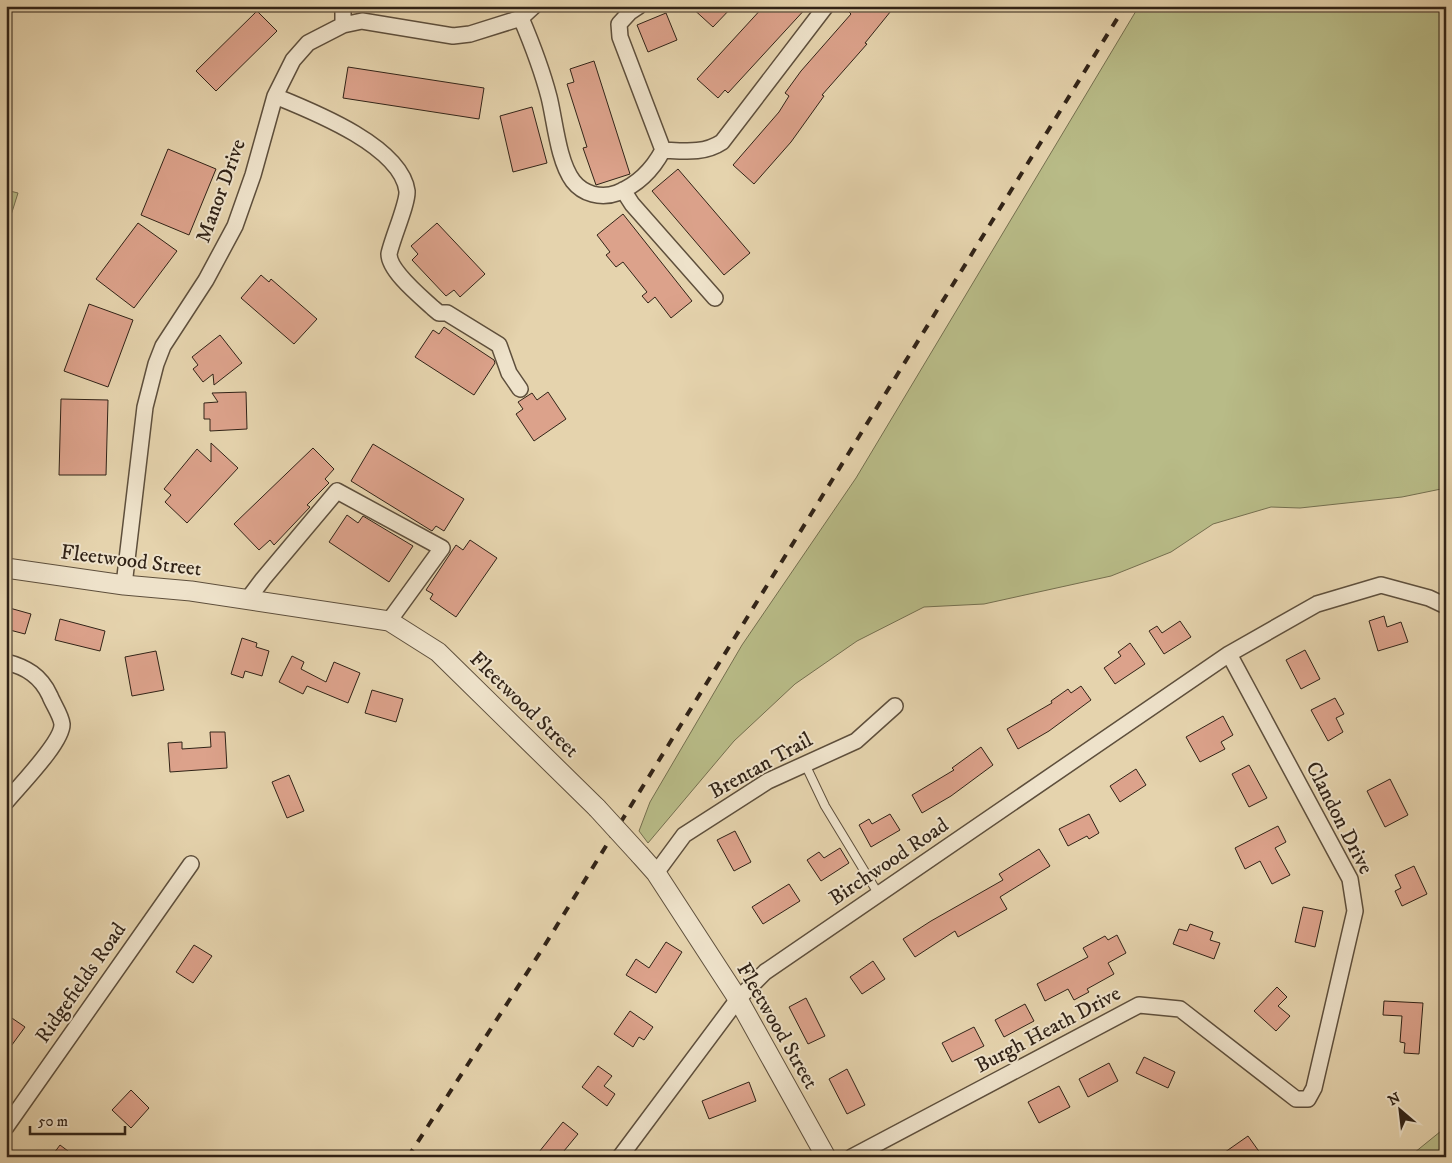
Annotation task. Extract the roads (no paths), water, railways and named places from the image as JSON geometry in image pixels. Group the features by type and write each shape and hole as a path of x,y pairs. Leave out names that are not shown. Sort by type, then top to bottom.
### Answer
{"street":[{"path":"343,6 343,25"},
{"name":"Manor Drive","path":"124,585 145,407 156,364 163,346 215,266 235,226 253,175 275,96 293,60 308,43 343,25 362,21 453,36 470,34 521,18 534,6"},
{"path":"521,18 538,59 567,171 582,190 592,195 612,195 623,190 655,165 663,150 620,37 620,24 630,12 639,6"},
{"path":"663,150 698,152 712,149 722,142 826,6"},
{"path":"275,96 336,121 383,155 400,173 407,194 391,244 389,259 395,270 439,313 447,313 498,345 509,373 520,389"},
{"path":"623,190 632,204 715,298"},
{"path":"248,599 338,491 442,548 389,621"},
{"name":"Fleetwood Street","path":"6,568 124,585 248,599 389,621 438,652 597,808 656,872 738,999 826,1157"},
{"path":"1230,654 1316,604 1381,585 1429,598 1446,606"},
{"name":"Birchwood Road","path":"620,1157 738,999 765,972 1230,654"},
{"name":"Clandon Drive","path":"1230,654 1350,879 1355,911 1314,1088 1308,1099"},
{"path":"6,662 23,666 37,676 47,690 62,724 58,738 6,802"},
{"name":"Brentan Trail","path":"656,872 684,835 768,781 856,741 895,706"},
{"name":"Ridgefields Road","path":"6,1127 191,864"},
{"name":"Burgh Heath Drive","path":"852,1157 1139,1005 1180,1009 1296,1099 1308,1099"}],"lane":[{"path":"805,764 825,806 879,895"}],"railway":[{"path":"408,1157 543,948 1125,6"}]}
